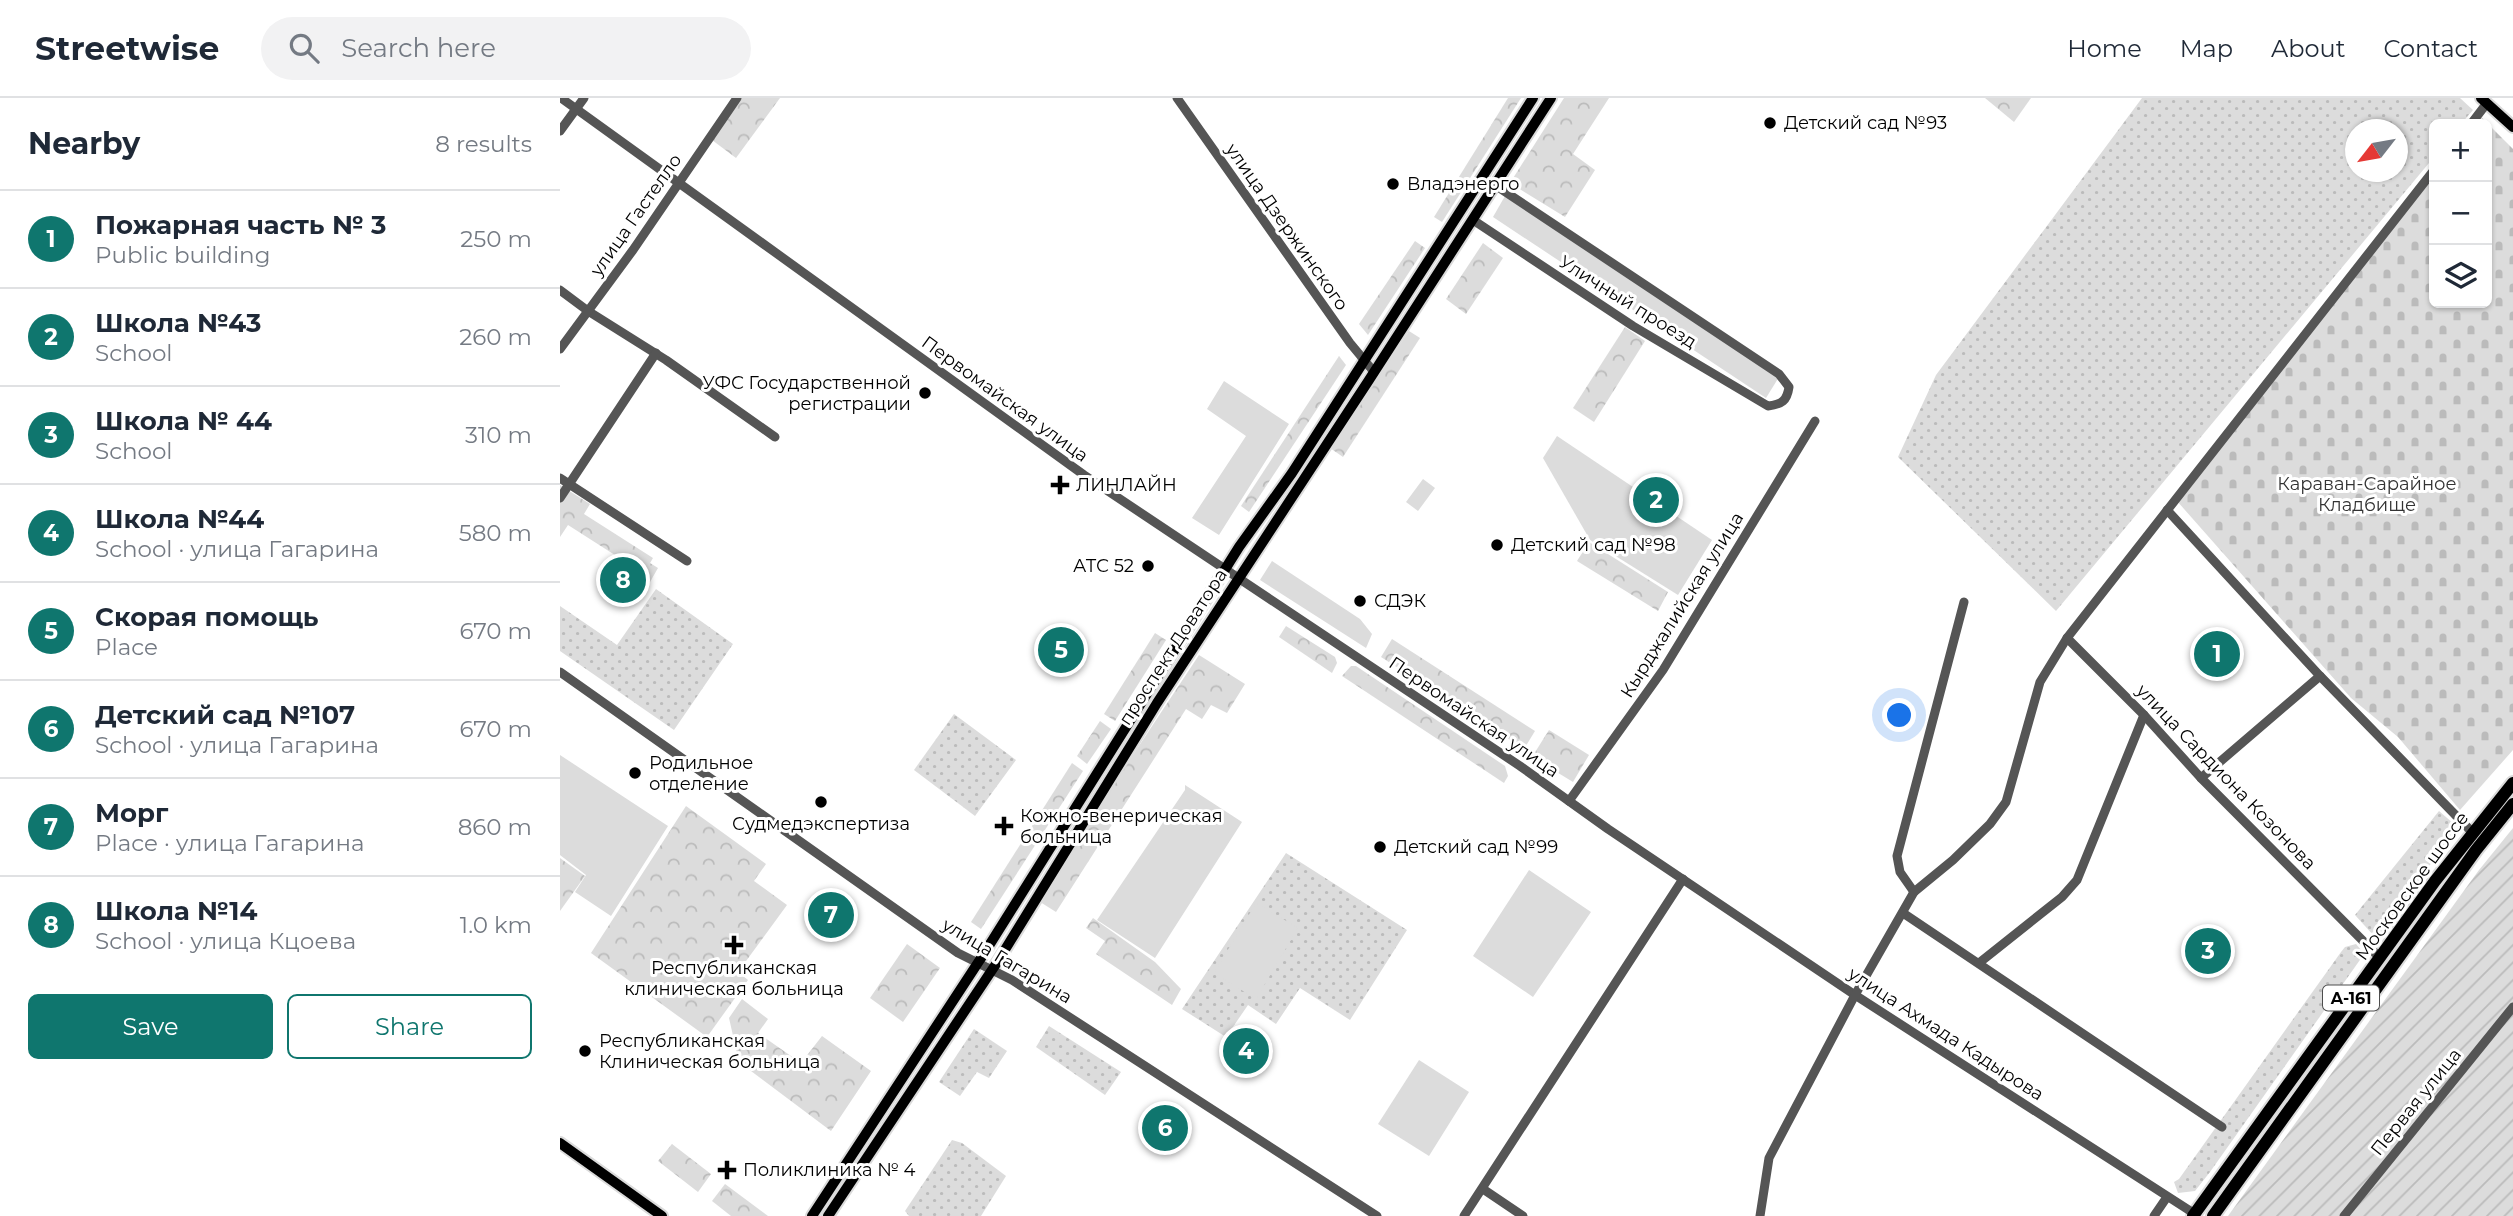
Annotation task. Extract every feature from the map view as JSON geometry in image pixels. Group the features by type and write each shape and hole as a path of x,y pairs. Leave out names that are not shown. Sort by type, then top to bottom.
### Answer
{"highway":[{"name":"Московское шоссе","path":"2194,1215 2472,832 2513,783"},
{"name":"Московское шоссе","path":"2213,1216 2476,850 2513,804"}],"main road":[{"name":"проспект Доватора","path":"813,1216 978,963 1225,570 1292,473 1534,98"},
{"name":"проспект Доватора","path":"828,1216 992,970 1157,703 1551,98"},
{"path":"2484,101 2513,127"},
{"path":"561,1145 654,1214"}],"street":[{"name":"Первомайская улица","path":"561,98 994,412 1683,879"},
{"path":"560,131 584,98"},
{"name":"улица Гастелло","path":"560,349 737,98"},
{"name":"улица Дзержинского","path":"1177,98 1374,372"},
{"path":"2474,119 2484,101"},
{"path":"1760,1216 1769,1158 1855,995 1914,892 1953,860 1997,816 2006,802 2040,682 2067,638 2429,176"},
{"name":"Уличный проезд","path":"1473,220 1633,326 1768,406 1780,404 1788,394 1789,387 1779,374 1495,185"},
{"path":"560,290 588,311 656,353 775,437"},
{"path":"560,498 656,353"},
{"name":"Кырджалийская улица","path":"1569,800 1663,670 1815,421"},
{"path":"560,478 687,561"},
{"path":"2167,510 2320,676 2472,832"},
{"path":"1914,892 1900,872 1897,856 1964,602"},
{"name":"улица Сардиона Козонова","path":"2067,638 2380,958"},
{"name":"улица Гагарина","path":"560,672 958,953 1024,987 1377,1216"},
{"path":"2202,778 2320,676"},
{"path":"1979,963 2062,897 2077,880 2144,715"},
{"path":"1464,1216 1683,879"},
{"name":"улица Ахмада Кадырова","path":"1683,879 1855,995 2194,1215"},
{"path":"1903,914 2222,1127"},
{"name":"Первая улица","path":"2344,1216 2513,1007"},
{"path":"1483,1189 1523,1216"},
{"path":"2154,1216 2167,1198"}],"green space":[{"path":"736,98 780,98 736,158 708,137"},
{"path":"1508,98 1521,98 1442,222 1434,217"},
{"path":"1564,98 1609,98 1573,154 1595,170 1565,217 1510,183"},
{"path":"1985,98 2031,98 2014,122"},
{"path":"2142,98 2460,98 2473,110 2465,119 2429,119 2429,163 2056,611 1898,457 1936,375"},
{"name":"Караван-Сарайное Кладбище","path":"2492,128 2513,149 2513,750 2460,810 2398,737 2351,698 2177,501 2429,183 2429,308 2492,308"},
{"path":"1505,196 1779,377 1766,398 1493,217"},
{"path":"1415,241 1425,248 1368,335 1359,324"},
{"path":"1483,243 1503,258 1466,314 1446,299"},
{"path":"1625,327 1645,341 1594,422 1573,408"},
{"path":"1409,331 1420,338 1343,457 1330,448"},
{"path":"1339,356 1346,365 1249,512 1241,506"},
{"path":"1224,381 1289,424 1219,535 1192,518 1246,436 1207,409"},
{"path":"1557,436 1712,540 1678,595 1590,540 1543,458"},
{"path":"1423,479 1435,488 1418,511 1406,502"},
{"path":"560,485 590,504 584,514 653,558 650,563 658,568 650,582 641,576 643,573 568,525 560,537"},
{"path":"1589,542 1668,592 1658,611 1577,561"},
{"path":"1272,561 1360,619 1372,634 1366,648 1260,580"},
{"path":"656,589 733,644 674,730 560,651 560,606 617,645"},
{"path":"1286,626 1335,657 1337,663 1332,673 1279,637"},
{"path":"1155,633 1166,640 1115,721 1104,714"},
{"path":"1392,639 1535,731 1524,749 1381,657"},
{"path":"1199,655 1245,684 1227,713 1211,705 1202,719 1186,709 1056,912 1037,900"},
{"path":"1351,666 1356,666 1505,766 1508,776 1504,783 1342,676"},
{"path":"954,714 1016,760 975,816 914,770"},
{"path":"1100,721 1111,729 1087,764 1077,756"},
{"path":"1549,730 1589,755 1573,782 1532,757"},
{"path":"560,755 668,826 611,916 575,892 586,875 560,855"},
{"path":"1072,763 1083,771 981,929 971,922"},
{"path":"1185,785 1242,822 1155,958 1097,920 1185,790"},
{"path":"686,806 766,864 754,881 787,905 738,972 748,980 707,1037 591,953"},
{"path":"2439,811 2454,824 2453,832 2381,935 2374,936 2355,915"},
{"path":"2513,828 2513,1216 2228,1216 2479,870"},
{"path":"1286,853 1407,930 1350,1020 1300,988 1276,1024 1248,1005 1226,1037 1182,1009"},
{"path":"560,858 585,876 560,911"},
{"path":"1529,870 1591,912 1533,997 1473,956"},
{"path":"1256,903 1298,928 1256,999 1214,973"},
{"path":"1093,918 1155,962 1181,989 1172,1005 1096,954 1105,941 1086,928"},
{"path":"907,944 940,968 903,1022 870,998"},
{"path":"2356,944 2362,951 2362,957 2210,1172 2195,1191 2178,1193 2174,1182 2179,1179 2341,952 2345,947"},
{"path":"742,999 768,1019 758,1033 801,1063 822,1036 871,1071 831,1131 739,1062 729,1018"},
{"path":"1049,1026 1121,1072 1105,1095 1036,1047"},
{"path":"974,1029 1007,1051 989,1078 977,1072 960,1096 939,1082"},
{"path":"1419,1060 1469,1092 1429,1156 1378,1124"},
{"path":"952,1140 962,1143 1006,1176 981,1216 909,1216 905,1211"},
{"path":"672,1144 711,1174 698,1192 658,1161"},
{"path":"725,1184 768,1216 731,1216 712,1201"}],"place":[{"name":"Детский сад №93","path":"1770,123"},
{"name":"Владэнерго","path":"1393,184"},
{"name":"УФС Государственной регистрации","path":"925,393"},
{"name":"ЛИНЛАЙН","path":"1060,485"},
{"name":"Школа №43","path":"1656,500"},
{"name":"Детский сад №98","path":"1497,545"},
{"name":"АТС 52","path":"1148,566"},
{"name":"Школа №14","path":"623,580"},
{"name":"СДЭК","path":"1360,601"},
{"name":"Скорая помощь","path":"1061,650"},
{"name":"Пожарная часть № 3","path":"2217,654"},
{"name":"Родильное отделение","path":"635,773"},
{"name":"Судмедэкспертиза","path":"821,802"},
{"name":"Кожно-венерическая больница","path":"1004,826"},
{"name":"Детский сад №99","path":"1380,847"},
{"name":"Морг","path":"831,915"},
{"name":"Республиканская клиническая больница","path":"734,945"},
{"name":"Школа № 44","path":"2208,951"},
{"name":"Республиканская Клиническая больница","path":"585,1051"},
{"name":"Школа №44","path":"1246,1051"},
{"name":"Детский сад №107","path":"1165,1128"},
{"name":"Поликлиника № 4","path":"727,1170"}]}
